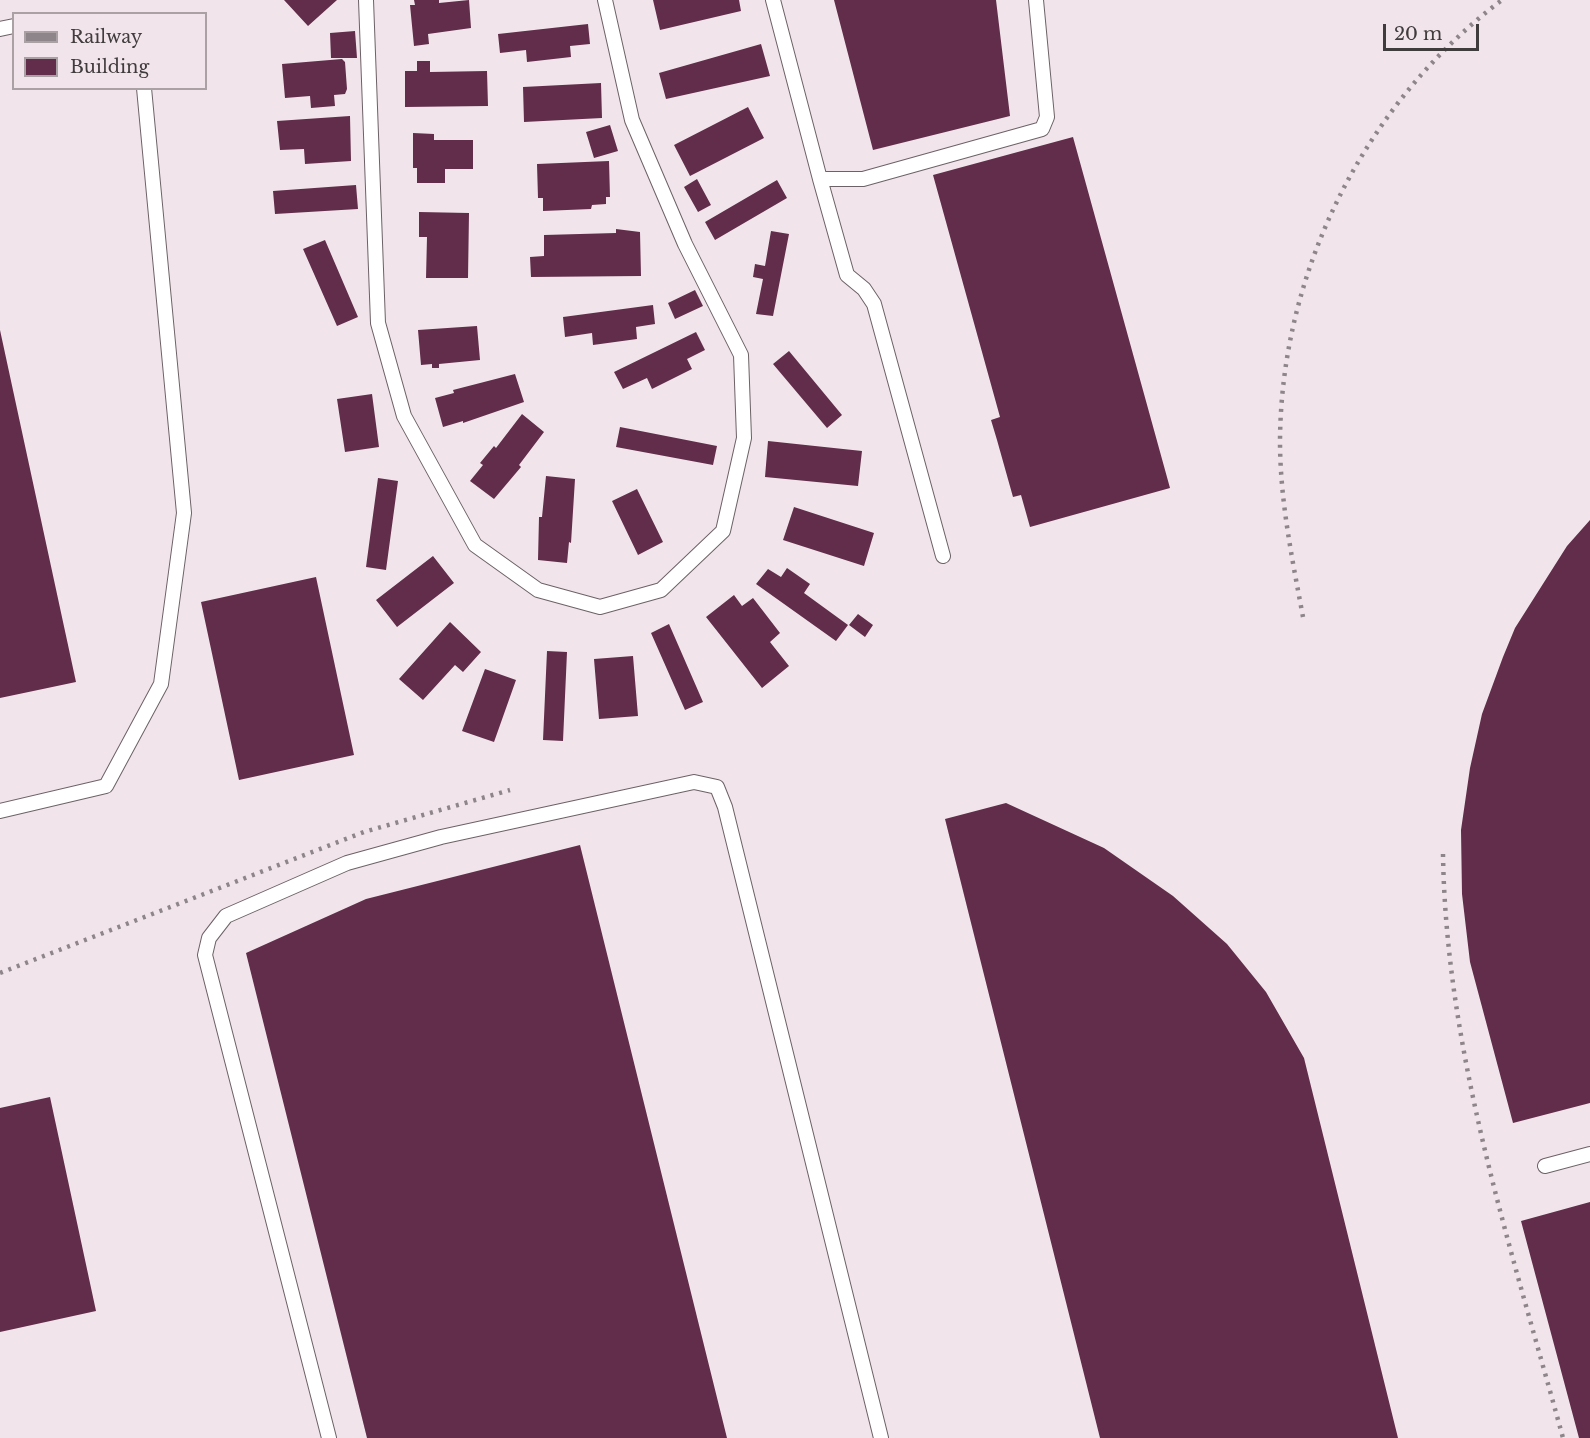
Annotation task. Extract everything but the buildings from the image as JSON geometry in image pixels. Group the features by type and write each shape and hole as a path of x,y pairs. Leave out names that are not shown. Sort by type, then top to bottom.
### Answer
{"lane":[{"path":"366,0 378,323 404,416 475,545 538,590 600,607 661,590 723,531 744,438 741,355 685,244 632,120 605,0"},
{"path":"773,0 847,275 864,290 874,304 943,556"},
{"path":"820,178 863,179 1042,129 1047,117 1036,0"},
{"path":"0,811 106,786 161,684 183,513 144,90"},
{"path":"330,1438 205,954 209,938 226,916 347,863 441,837 694,782 717,787 725,807 881,1438"},
{"path":"1545,1166 1590,1154"}],"railway":[{"path":"1303,617 1284,507 1280,441 1284,377 1296,314 1315,253 1340,195 1372,139 1410,88 1453,41 1502,0"},
{"path":"0,973 364,832 510,790"},
{"path":"1443,854 1447,928 1456,1002 1469,1076 1503,1222 1563,1438"}]}
